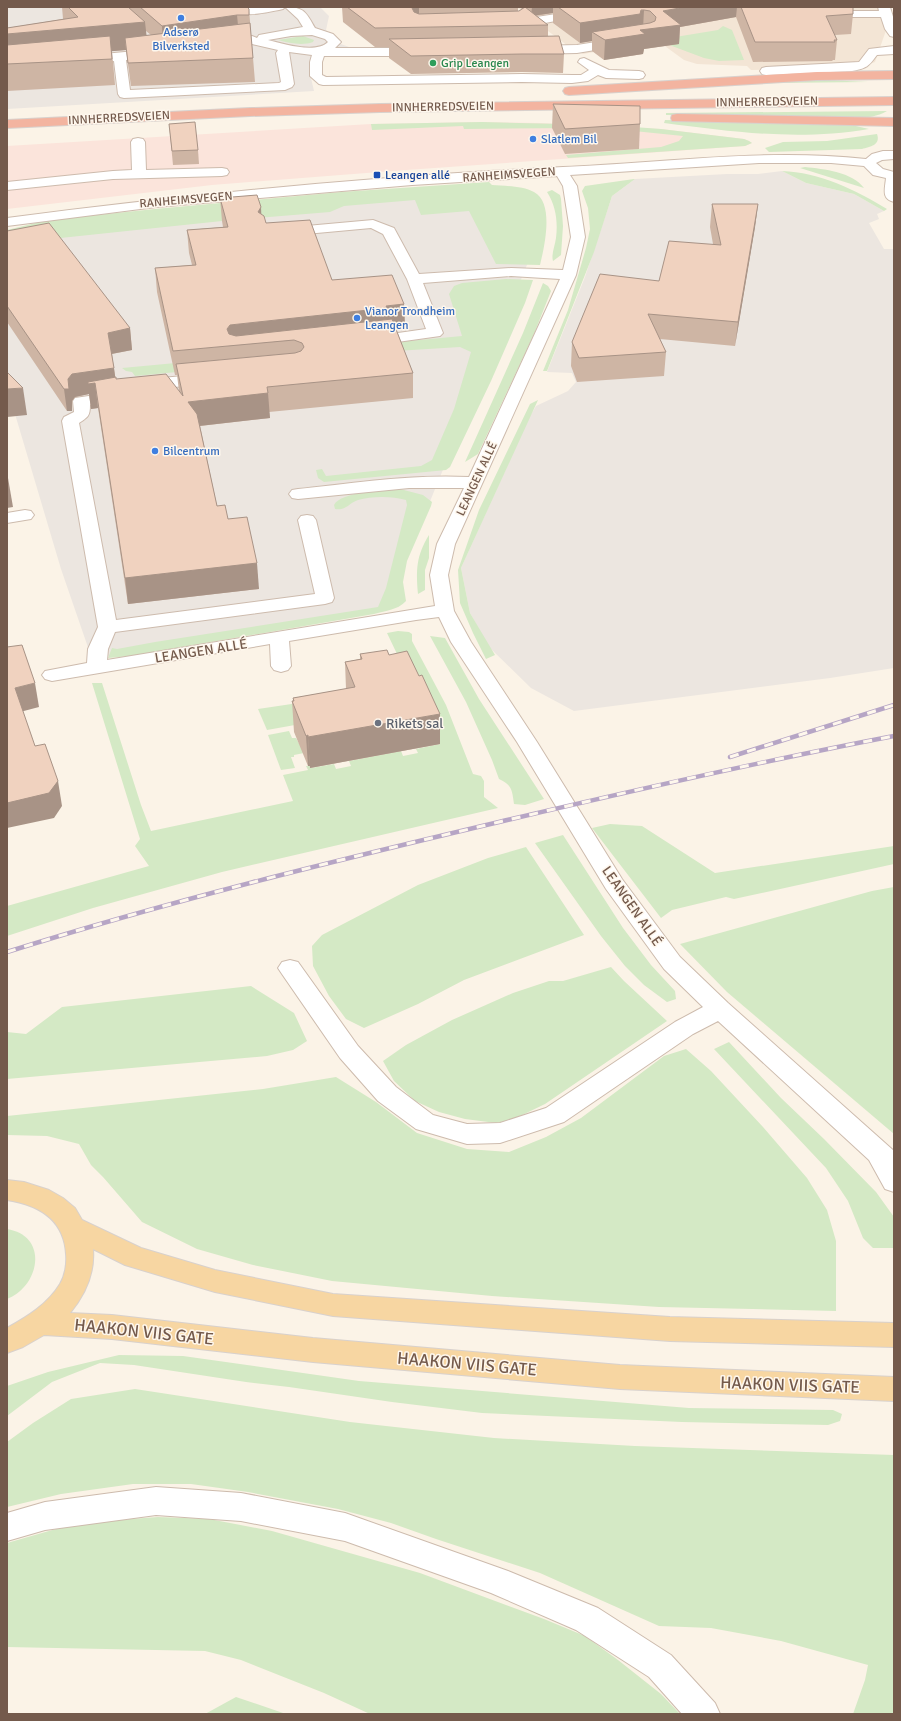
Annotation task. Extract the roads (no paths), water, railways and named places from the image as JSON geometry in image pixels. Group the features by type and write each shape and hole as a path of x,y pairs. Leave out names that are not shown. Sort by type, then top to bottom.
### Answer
{"highway":[{"path":"554,92 817,76 894,75"},
{"path":"877,97 894,91"},
{"path":"468,102 523,94"},
{"path":"877,97 894,102"},
{"name":"INNHERREDSVEIEN","path":"7,114 249,102 468,102 877,97"},
{"path":"468,102 643,117"},
{"name":"INNHERREDSVEIEN","path":"7,124 468,102"},
{"path":"665,118 894,122"}],"main road":[{"path":"7,1190 18,1190 42,1198 62,1210 75,1228 81,1252 77,1277 63,1302 40,1323 8,1341"},
{"path":"75,1228 134,1257 215,1281 333,1305 670,1329 894,1334"},
{"name":"HAAKON VIIS GATE","path":"40,1323 112,1327 313,1350 620,1377 894,1389"}],"street":[{"path":"237,7 246,12 279,7"},
{"path":"292,7 315,31 331,36 335,42 330,47 319,52 316,62 316,76 323,81 522,78 572,79 584,78 597,70"},
{"path":"792,7 799,14 885,10 891,29 894,33"},
{"path":"530,22 595,11"},
{"path":"519,14 544,34 597,70 606,74 640,75"},
{"path":"337,28 252,40 216,49 362,53 434,52"},
{"path":"517,50 592,47 634,39"},
{"path":"252,40 284,50"},
{"path":"67,61 118,64 164,56 151,42"},
{"path":"118,64 124,94 281,87 288,84 284,50"},
{"path":"766,71 852,67 863,65 873,52 894,50"},
{"path":"138,142 139,174"},
{"path":"894,155 879,156 870,160 869,163 873,169 894,176 892,197 894,198"},
{"name":"RANHEIMSVEGEN","path":"7,222 156,203 412,181 759,158 830,159 869,163"},
{"name":"LEANGEN ALLÉ","path":"561,171 570,186 578,237 569,275 446,544 439,575 445,612 461,642 527,742 614,884 672,962 720,1009 885,1158 894,1182"},
{"path":"7,186 64,179 139,174 222,172"},
{"path":"268,234 373,224 389,231 414,279 435,333 357,342"},
{"path":"414,279 511,272 569,275"},
{"path":"97,668 98,649 108,627 70,421 82,414 81,401 120,396 139,385 226,377"},
{"path":"298,494 388,484 451,481 475,483"},
{"path":"7,518 25,515"},
{"path":"108,627 325,598 307,520"},
{"name":"LEANGEN ALLÉ","path":"52,675 416,614 445,612"},
{"path":"279,638 280,666"},
{"path":"290,968 349,1052 387,1094 425,1122 467,1134 500,1133 555,1115 684,1028 720,1009"},
{"path":"7,1527 45,1516 156,1501 241,1507 345,1527 497,1581 587,1619 660,1666 704,1714"}],"railway":[{"path":"730,757 894,705"},
{"path":"7,952 68,933 252,882 375,852 548,810 696,777 894,736"}],"place":[{"name":"Adserø Bilverksted","path":"181,18"},
{"name":"Grip Leangen","path":"433,63"},
{"name":"Slatlem Bil","path":"533,139"},
{"name":"Leangen allé","path":"377,175"},
{"name":"Vianor Trondheim Leangen","path":"357,318"},
{"name":"Bilcentrum","path":"155,451"},
{"name":"Rikets sal","path":"378,723"}]}
